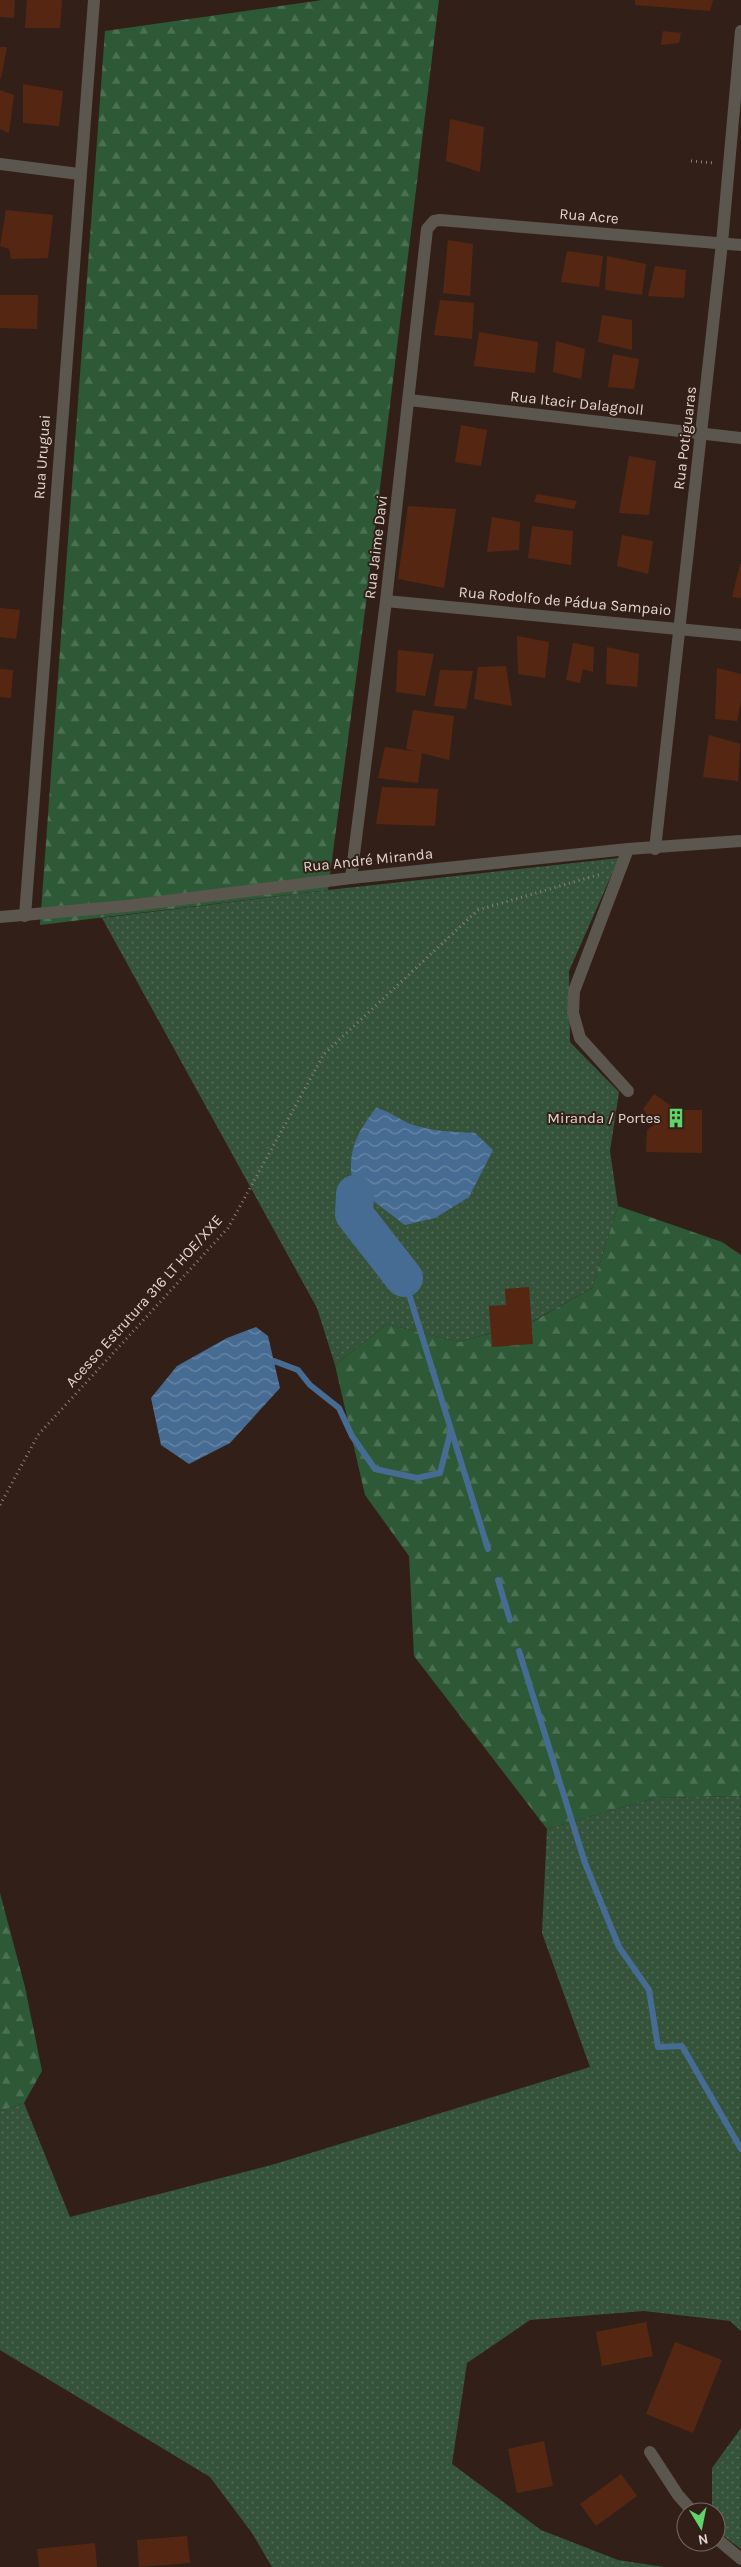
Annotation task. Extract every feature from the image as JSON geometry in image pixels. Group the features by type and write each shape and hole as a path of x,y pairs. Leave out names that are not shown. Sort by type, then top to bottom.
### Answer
{"street":[{"name":"Rua Uruguai","path":"25,916 79,174 94,0"},
{"name":"Rua Potiguaras","path":"655,849 722,243 741,31"},
{"path":"0,164 79,174"},
{"name":"Rua Acre","path":"434,222 440,220 741,245"},
{"name":"Rua Jaime Davi","path":"351,878 386,601 428,229 434,222"},
{"name":"Rua Itacir Dalagnoll","path":"409,400 741,438"},
{"name":"Rua Rodolfo de Pádua Sampaio","path":"386,601 741,635"},
{"name":"Rua André Miranda","path":"0,917 25,916 351,878 628,849 655,849 741,841"},
{"path":"628,849 574,991 573,1013 580,1038 628,1091"},
{"path":"650,2452 685,2502"},
{"path":"726,2546 741,2559"}],"path":[{"path":"691,161 729,165"},
{"name":"Acesso Estrutura 316 LT HOE/XXE","path":"0,1504 38,1435 228,1228 324,1054 478,910 621,868"}],"green space":[{"path":"322,0 439,0 366,603 328,890 40,925 105,31"},
{"path":"619,858 569,971 570,1042 619,1092 610,1151 618,1206 592,1288 531,1322 459,1342 387,1324 335,1365 317,1308 102,918 328,890"},
{"path":"618,1206 722,1242 741,1255 741,1796 655,1798 547,1829 414,1656 409,1556 365,1495 335,1365 387,1324 459,1342 532,1322 592,1288"},
{"path":"741,1796 741,2331 730,2321 644,2311 530,2320 467,2363 452,2464 541,2530 618,2560 664,2567 272,2567 252,2533 210,2477 0,2350 0,2111 24,2103 70,2217 275,2164 590,2067 542,1933 547,1829 655,1798"},
{"path":"0,1893 25,1987 42,2071 24,2103 0,2111"},
{"path":"741,2428 741,2549 726,2538 726,2502 712,2502 712,2468"}],"water":[{"path":"376,1108 389,1112 408,1123 424,1128 449,1132 475,1133 493,1150 469,1197 435,1218 405,1225 360,1191 355,1194 351,1169 353,1149 361,1129"},
{"path":"256,1327 268,1336 280,1388 230,1443 189,1464 161,1445 151,1398 177,1366 227,1338"}],"building":[{"path":"0,0 15,0 14,18 0,17"},
{"path":"27,0 62,0 60,28 25,28"},
{"path":"635,0 713,0 710,11 635,5"},
{"path":"663,31 681,33 679,43 661,45"},
{"path":"0,47 7,47 1,78 0,78"},
{"path":"23,84 63,91 59,126 23,123"},
{"path":"0,90 14,95 9,133 0,129"},
{"path":"450,119 484,127 480,172 446,161"},
{"path":"6,210 53,215 48,258 11,259 9,249 0,246"},
{"path":"448,240 473,244 470,296 443,293"},
{"path":"567,251 603,256 599,287 561,282"},
{"path":"607,256 646,264 642,295 605,290"},
{"path":"655,266 686,270 684,298 648,296"},
{"path":"0,295 38,295 37,329 0,328"},
{"path":"440,300 474,303 472,339 434,335"},
{"path":"602,315 632,320 632,350 598,342"},
{"path":"479,332 538,342 535,373 474,366"},
{"path":"556,341 585,349 581,379 553,372"},
{"path":"613,354 639,359 634,389 608,387"},
{"path":"461,425 487,430 481,466 455,462"},
{"path":"629,456 656,461 649,515 619,513"},
{"path":"537,494 577,501 574,509 534,502"},
{"path":"408,506 456,509 444,588 398,579"},
{"path":"492,517 520,522 519,550 487,552"},
{"path":"532,526 573,531 571,565 528,558"},
{"path":"622,535 653,541 648,574 617,566"},
{"path":"741,564 741,598 732,597"},
{"path":"0,608 20,610 16,639 0,637"},
{"path":"517,636 549,642 545,678 518,674"},
{"path":"573,643 594,647 593,672 583,669 580,683 566,680"},
{"path":"607,647 639,654 637,687 606,684"},
{"path":"398,650 434,654 425,696 396,692"},
{"path":"506,666 512,706 474,699 478,667"},
{"path":"717,668 741,674 741,702 737,721 715,719"},
{"path":"0,669 13,670 11,698 0,697"},
{"path":"440,670 473,671 466,709 434,706"},
{"path":"413,710 454,716 449,760 422,753 418,783 378,778 385,747 418,752 406,749"},
{"path":"709,735 740,744 738,781 703,777"},
{"path":"382,787 438,789 435,826 376,824"},
{"name":"Miranda / Portes","path":"654,1094 677,1110 702,1110 702,1153 646,1152 647,1130 654,1125 643,1109"},
{"path":"529,1287 533,1344 492,1347 489,1306 506,1305 505,1289"},
{"path":"646,2322 653,2356 602,2366 596,2332"},
{"path":"675,2342 722,2360 693,2433 646,2414"},
{"path":"544,2441 553,2486 517,2493 508,2449"},
{"path":"621,2474 637,2496 596,2526 580,2504"},
{"path":"187,2536 190,2563 139,2567 137,2540"},
{"path":"95,2543 97,2567 39,2567 37,2549"}],"waterway":[{"path":"355,1194 354,1214 404,1278"},
{"path":"404,1278 488,1549"},
{"path":"274,1361 298,1370 310,1385 339,1408 352,1436 375,1469 417,1478 440,1473 451,1430"},
{"path":"498,1580 510,1620"},
{"path":"519,1651 585,1863 619,1947 649,1990 658,2047 682,2046 741,2149"}],"place":[{"name":"Miranda / Portes","path":"676,1118"}]}
